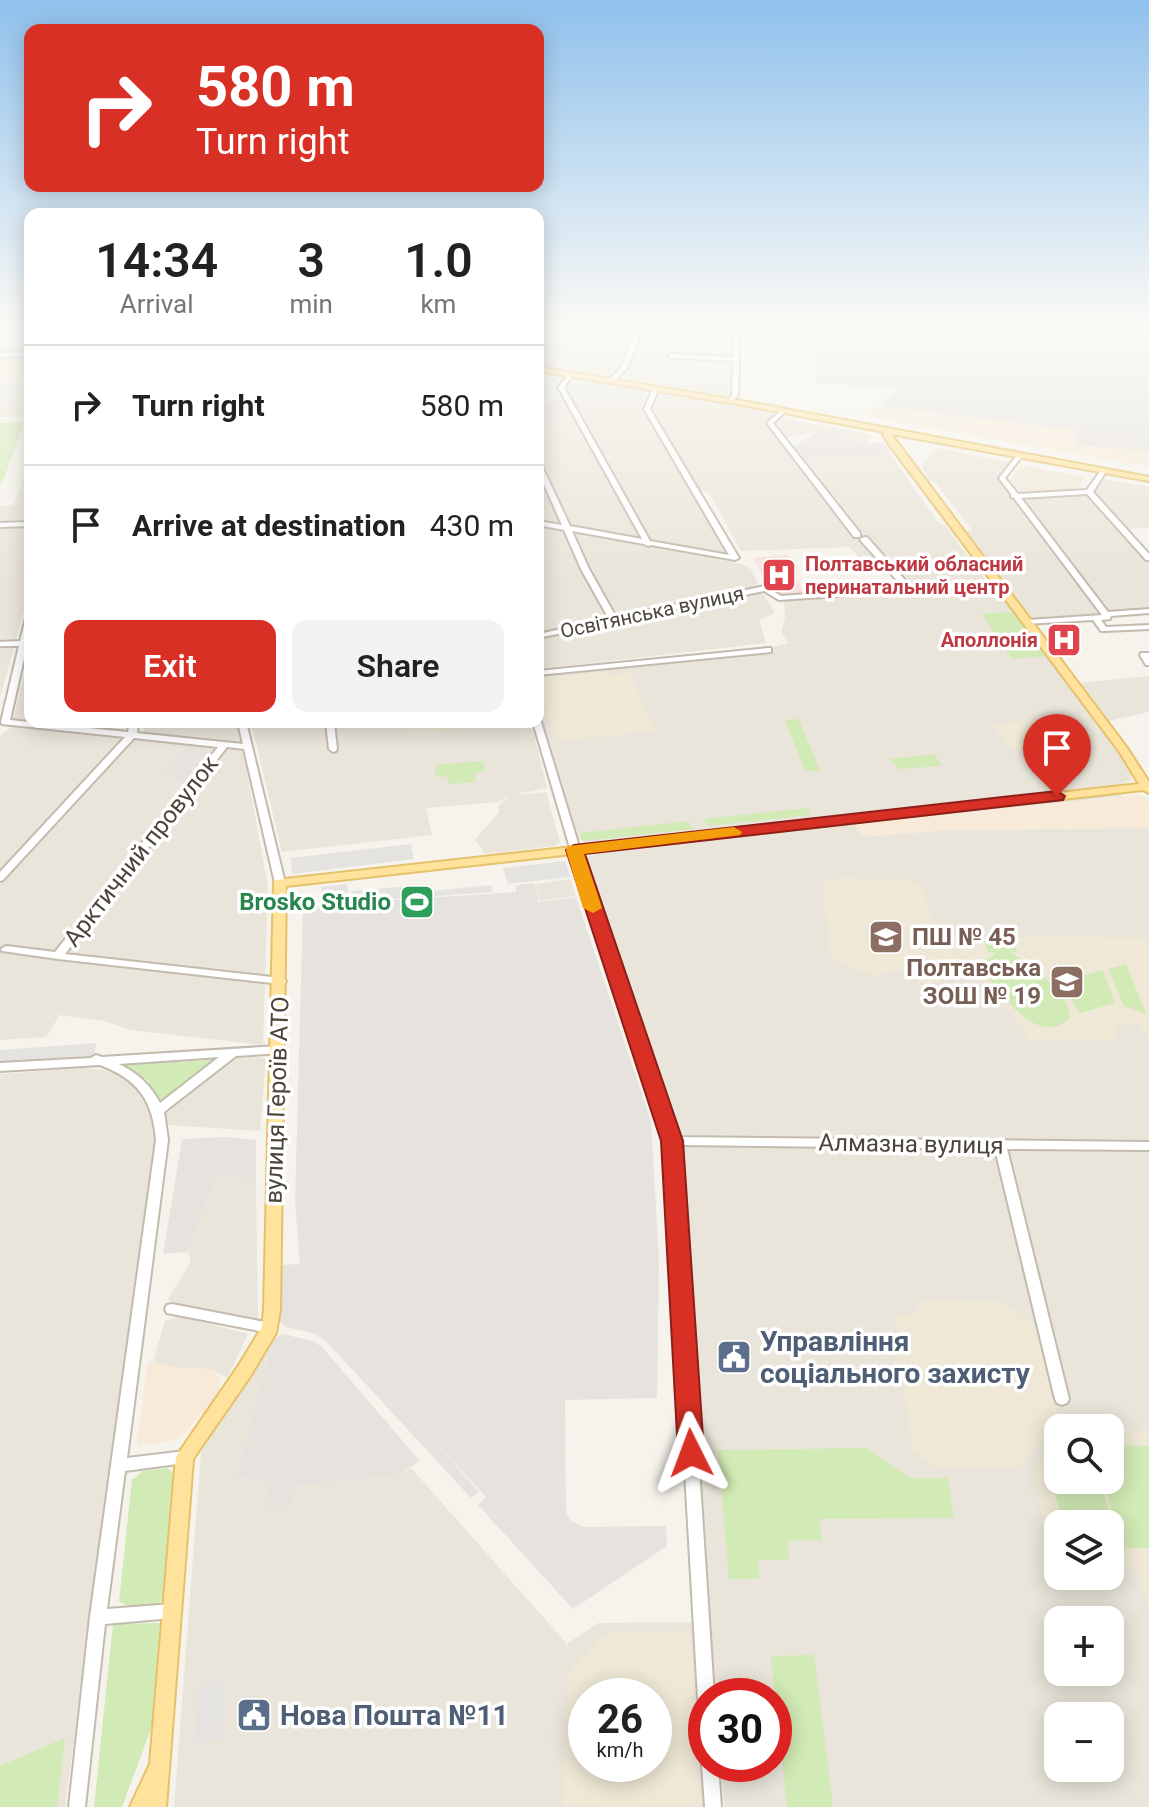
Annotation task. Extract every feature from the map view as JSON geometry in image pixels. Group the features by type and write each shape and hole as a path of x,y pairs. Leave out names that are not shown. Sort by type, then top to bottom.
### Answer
{"main road":[{"path":"785,411 1149,479"},
{"path":"280,883 1148,787 904,459 887,434 889,430"},
{"path":"904,459 910,446 938,439"},
{"name":"вулиця Героїв АТО","path":"156,1807 185,1457 270,1328 281,981 280,883"},
{"path":"140,1807 160,1760"}],"street":[{"path":"574,411 648,544"},
{"path":"544,524 727,559 735,557 648,411"},
{"path":"783,411 770,423 861,537 909,589 999,583"},
{"path":"1020,455 1002,478 1106,614"},
{"path":"1089,492 1104,470"},
{"path":"544,478 565,528 614,620"},
{"path":"1013,496 1089,492"},
{"path":"1089,492 1149,558"},
{"path":"0,525 24,524"},
{"name":"Освітянська вулиця","path":"544,635 765,588 779,598 909,589"},
{"path":"1106,614 1149,611"},
{"path":"1028,622 1107,617 1106,614"},
{"path":"1095,618 1104,629 1149,627"},
{"path":"0,644 24,643"},
{"path":"24,650 2,723 24,725"},
{"path":"544,672 768,650"},
{"path":"1149,655 1144,655 1149,663"},
{"path":"56,728 248,747"},
{"path":"0,878 132,735 133,728"},
{"name":"вулиця Героїв АТО","path":"243,728 280,883"},
{"path":"331,728 333,749"},
{"path":"539,728 574,850 672,1141 705,1678"},
{"name":"Арктичний провулок","path":"58,956 224,745"},
{"name":"Арктичний провулок","path":"6,949 281,981"},
{"path":"0,1067 278,1050"},
{"path":"159,1109 234,1052"},
{"path":"77,1807 98,1617 162,1140 159,1109 132,1075 96,1059"},
{"name":"Алмазна вулиця","path":"672,1141 1149,1146"},
{"path":"1000,1145 1062,1399"},
{"path":"172,1309 270,1328"},
{"path":"118,1465 185,1457"},
{"path":"98,1617 172,1611"},
{"path":"711,1782 713,1807"}],"shaded area":[{"path":"0,411 24,411 24,416 0,417"},
{"path":"544,411 571,411 643,540 567,528 544,472"},
{"path":"578,411 644,411 729,556 650,542"},
{"path":"651,411 770,411 775,417 873,435 865,443 815,433 782,438 884,566 865,565 850,547 741,551 710,494 699,489"},
{"path":"871,411 922,411 1077,430 1077,445 1149,451 1149,467 865,416"},
{"path":"922,411 1149,411 1149,451 1076,445 1076,430"},
{"path":"815,433 864,443 884,443 891,455 805,460 794,446"},
{"path":"936,448 1013,463 1001,480 1033,524 1024,525 1033,525 1103,614 1031,618 966,532 972,530 934,481 929,481 925,475 922,466"},
{"path":"891,455 938,522 945,525 986,581 909,586 871,542 861,535 805,460"},
{"path":"1022,465 1085,477 1078,490 1026,493 1019,491 1010,480"},
{"path":"24,476 24,523 0,525 0,506 14,505"},
{"path":"1102,479 1149,487 1149,528 1125,529 1092,492"},
{"path":"544,484 561,519 563,526 544,523"},
{"path":"1087,491 1149,562 1149,608 1109,611 1020,495"},
{"path":"544,526 563,530 610,619 544,633"},
{"path":"24,527 24,611 0,697 0,529"},
{"path":"572,530 741,564 751,569 760,588 615,618 569,533"},
{"name":"Полтавський обласний перинатальний центр","path":"787,554 806,596 782,597 769,588 753,558"},
{"path":"994,584 1132,772 1131,781 595,842 585,842 574,836 544,728 544,675 738,657 788,643 781,632 785,618 784,601"},
{"path":"761,591 775,613 759,620 766,643 544,668 544,637"},
{"path":"630,673 655,731 555,741 544,708 544,677"},
{"path":"24,675 24,721 13,720"},
{"path":"1149,676 1149,712 1109,721 1081,683"},
{"path":"1052,719 1056,725 1081,723 1089,735 1047,743 1043,739 1030,740 1034,746 1010,749 991,724"},
{"path":"14,725 187,745 163,776 193,781 219,749 243,751 268,886 263,1045 131,1030 104,1021 60,1015 46,1037 0,1040 0,736"},
{"path":"143,728 238,728 241,742 231,745 144,736"},
{"path":"252,728 532,728 547,788 513,795 546,792 560,842 554,846 485,854 475,840 499,812 498,806 510,795 499,802 426,808 432,835 282,852"},
{"path":"407,728 472,729 408,735"},
{"path":"187,745 219,749 193,781 162,776"},
{"path":"1120,793 1123,796 855,824 853,821"},
{"path":"1144,796 1149,803 1149,828 945,830 862,837 855,824"},
{"path":"855,824 862,837 945,830 1149,828 1149,1140 677,1136 595,897 585,858 597,854"},
{"path":"411,844 414,859 292,874 291,858"},
{"path":"565,861 570,877 508,884 503,868"},
{"name":"ПШ № 45","path":"838,878 911,879 923,887 931,922 971,971 924,985 909,968 875,976 839,964 831,953 822,882"},
{"path":"570,879 576,896 540,901 536,884"},
{"path":"535,883 539,902 576,897 651,1121 659,1262 657,1398 565,1400 566,1512 570,1520 583,1527 666,1526 667,1546 573,1609 478,1505 486,1497 432,1439 479,1492 471,1498 325,1340 313,1333 285,1327 279,1321 280,1265 300,1264 295,1203 303,906 516,892 516,885"},
{"path":"347,884 348,898 352,898 352,891 421,885 423,892 491,885 492,892 321,904 322,887"},
{"name":"Полтавська ЗОШ № 19","path":"956,937 1149,938 1149,1037 1137,1024 1117,1025 1115,1040 1028,1040 1021,1025 948,940"},
{"path":"96,1043 94,1057 0,1065 0,1050"},
{"path":"233,1058 266,1059 260,1131 168,1125 165,1109"},
{"path":"83,1068 110,1071 126,1077 145,1094 158,1129 65,1807 0,1807 0,1074"},
{"path":"226,1137 256,1140 256,1182 240,1182 240,1177 216,1178 188,1252 163,1254 182,1139"},
{"path":"679,1146 1149,1149 1149,1807 724,1807 722,1782 792,1782 792,1678 715,1678 676,1154"},
{"path":"241,1177 241,1182 256,1182 258,1322 174,1305 168,1299 191,1261 188,1252 216,1178"},
{"path":"917,1300 1004,1302 1034,1325 1057,1414 1044,1414 1044,1441 1018,1468 936,1469 912,1449 895,1315 918,1314"},
{"path":"179,1316 248,1334 227,1378 209,1369 181,1368 153,1362 165,1321"},
{"path":"282,1334 313,1341 322,1347 420,1461 395,1476 295,1486 289,1507 265,1506 271,1480 237,1477 273,1340"},
{"path":"273,1340 238,1477 295,1486 395,1476 411,1468 567,1644 598,1623 694,1622 698,1678 688,1678 688,1782 705,1782 707,1807 174,1807 201,1453 264,1347"},
{"path":"148,1361 181,1368 209,1369 221,1377 218,1396 181,1437 168,1442 137,1445"},
{"path":"1124,1429 1149,1430 1149,1611 1137,1571 1124,1571 1124,1510 1044,1510 1044,1521 1032,1468 1044,1456 1044,1494 1124,1494"},
{"path":"690,1631 693,1678 688,1678 688,1782 699,1782 701,1807 563,1807 568,1672 606,1633"},
{"path":"225,1681 221,1740 195,1743 199,1684"}],"green space":[{"path":"24,422 3,481 0,484 0,423"},
{"path":"1012,612 1045,656 1012,659 982,614"},
{"path":"799,719 820,771 805,771 785,720"},
{"path":"934,754 942,766 898,769 889,759"},
{"path":"483,762 485,771 474,774 476,782 449,784 447,777 435,776 436,765"},
{"path":"807,808 811,815 707,826 704,819"},
{"path":"688,821 692,829 582,841 580,833"},
{"path":"1013,940 1017,952 1008,953 1037,970 1064,1000 1070,1018 1058,1026 1046,1027 1022,1015 985,973 985,960 997,953 988,952 984,941"},
{"path":"1126,964 1146,1014 1124,1006 1108,969"},
{"path":"1103,970 1115,1003 1080,1013 1059,982"},
{"path":"225,1059 164,1105 147,1080 123,1065"},
{"path":"1124,1445 1149,1446 1149,1548 1124,1548 1124,1510 1111,1510 1107,1494 1124,1494"},
{"path":"867,1448 910,1478 948,1478 954,1518 819,1519 822,1540 787,1541 789,1560 758,1560 759,1579 729,1579 718,1450"},
{"path":"168,1468 176,1476 165,1599 148,1607 130,1606 119,1601 132,1480 143,1471"},
{"path":"1055,1494 1104,1494 1108,1510 1059,1510"},
{"path":"162,1623 158,1710 122,1807 94,1807 113,1624"},
{"path":"814,1655 833,1807 787,1807 784,1782 792,1782 792,1678 773,1678 771,1656"},
{"path":"65,1738 57,1807 0,1807 0,1766"}],"slow traffic":[{"path":"593,908 574,850 734,832"}],"place":[{"name":"Полтавський обласний перинатальний центр","path":"779,575"},
{"name":"Аполлонія","path":"1064,640"},
{"name":"Brosko Studio","path":"417,902"},
{"name":"ПШ № 45","path":"886,937"},
{"name":"Полтавська ЗОШ № 19","path":"1067,982"},
{"name":"Управління соціального захисту","path":"734,1357"},
{"name":"Нова Пошта №11","path":"254,1715"}],"route":[{"path":"691,1453 672,1141 574,850 1057,796"}]}
